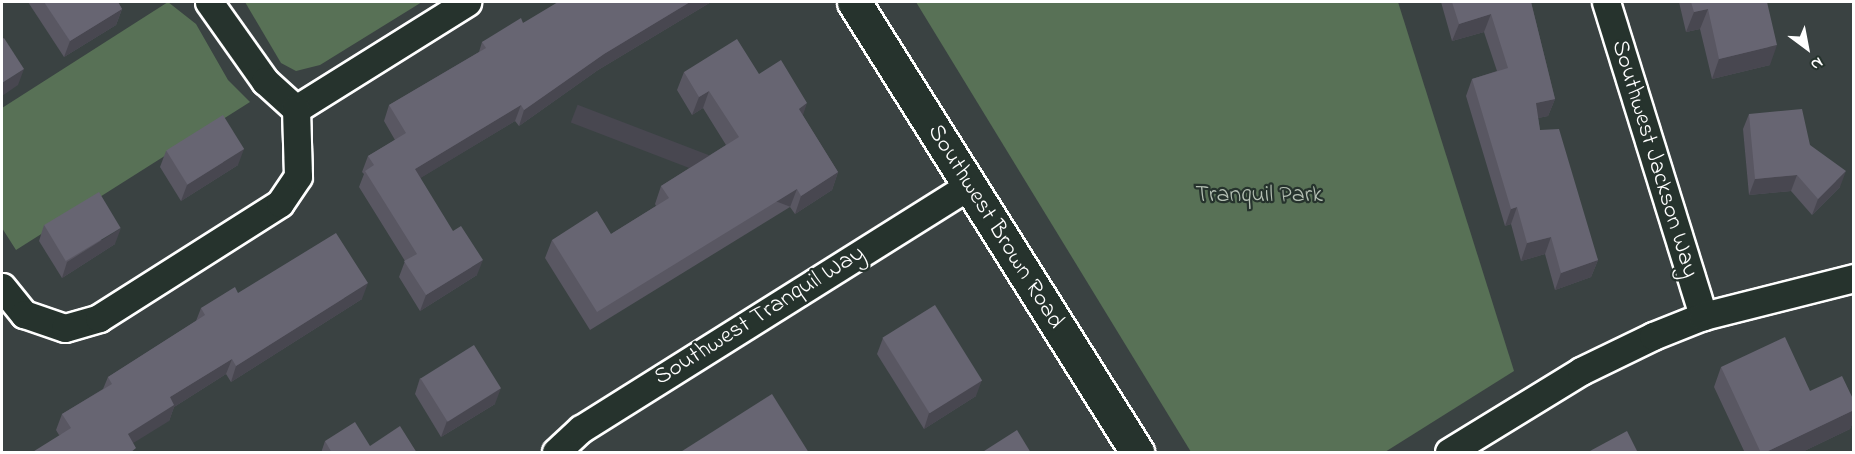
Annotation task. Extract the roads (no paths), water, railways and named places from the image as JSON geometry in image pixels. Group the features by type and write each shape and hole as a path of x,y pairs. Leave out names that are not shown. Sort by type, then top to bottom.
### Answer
{"street":[{"path":"2,287 24,314 64,328 99,318 280,203 298,176 297,109 265,81 209,2"},
{"path":"297,109 467,2"},
{"name":"Southwest Brown Road","path":"854,2 1137,453"},
{"name":"Southwest Jackson Way","path":"1606,2 1703,316"},
{"name":"Southwest Tranquil Way","path":"556,453 581,429 968,186"},
{"path":"1449,453 1581,371 1703,316 1854,278"}],"park label":[{"name":"Tranquil Park","path":"1259,196"}]}
